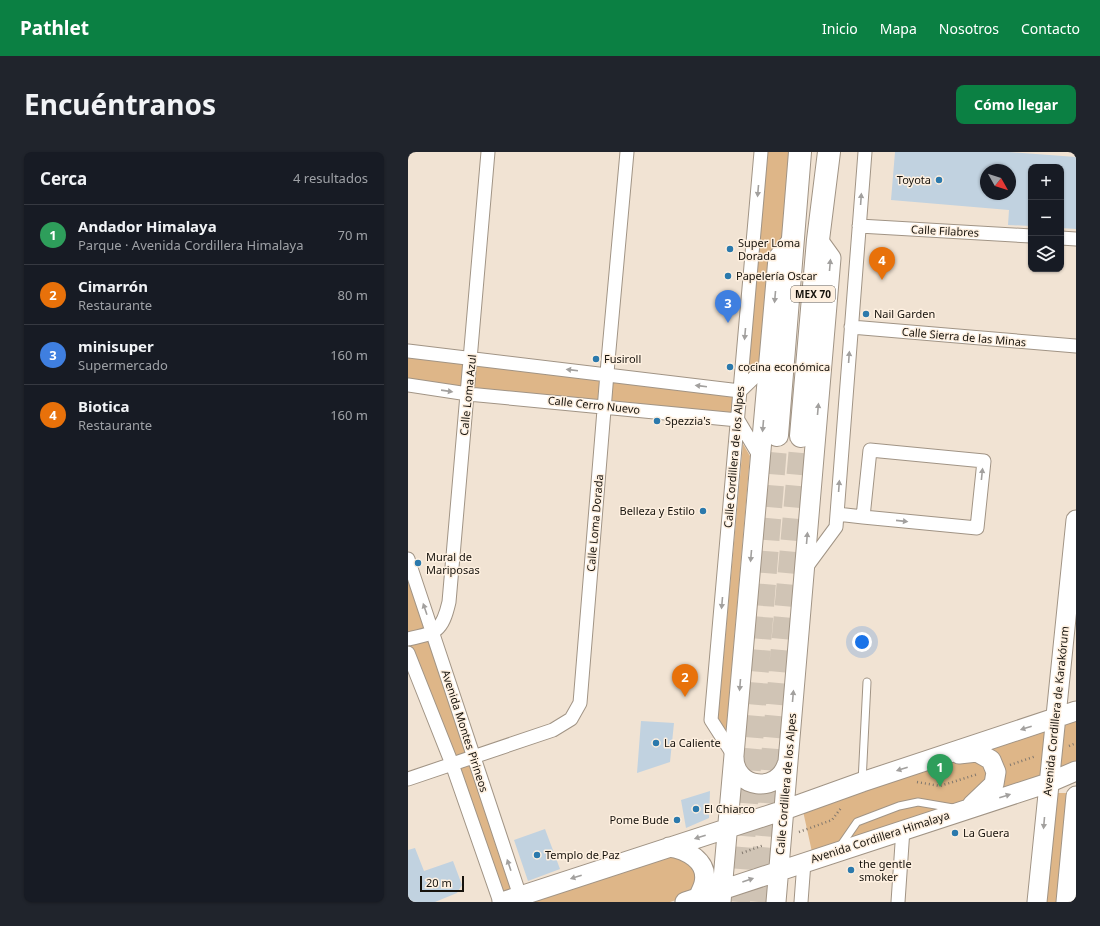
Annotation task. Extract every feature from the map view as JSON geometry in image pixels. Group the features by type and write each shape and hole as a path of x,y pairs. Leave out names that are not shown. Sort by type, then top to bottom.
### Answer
{"highway":[{"name":"MEX 70","path":"777,435 800,152"},
{"name":"MEX 70","path":"801,436 818,240 829,152"}],"main road":[{"path":"721,896 778,258 793,239"},
{"name":"Calle Cordillera de los Alpes","path":"776,902 831,258 818,240"},
{"name":"Avenida Cordillera de Karakórum","path":"1037,902 1055,718 1073,584 1076,520"},
{"path":"501,902 520,899 669,847 784,810 862,782 1076,711"},
{"path":"937,757 977,752 991,760 996,772 994,784 966,808"},
{"path":"734,756 734,763 737,771 743,778 756,784 769,783 777,780 786,770 787,764"},
{"name":"Avenida Cordillera Himalaya","path":"691,900 721,896 779,870 803,871 837,851 966,808 1048,783 1076,772"},
{"path":"1066,902 1076,796"},
{"path":"669,847 683,849 697,860 702,868 704,882 691,900"}],"street":[{"name":"Calle Loma Azul","path":"433,633 445,620 449,602 488,152"},
{"name":"Calle Loma Dorada","path":"408,779 552,730 571,719 580,703 605,406 606,375 627,152"},
{"name":"Calle Cordillera de los Alpes","path":"734,756 711,720 761,152"},
{"path":"804,571 836,527 865,152"},
{"name":"Calle Filabres","path":"859,226 1028,236"},
{"path":"1064,238 1076,239"},
{"name":"Calle Sierra de las Minas","path":"851,327 1076,346"},
{"path":"408,351 740,391 768,364"},
{"name":"Calle Cerro Nuevo","path":"408,385 468,394 738,420"},
{"path":"738,420 760,457"},
{"path":"837,514 863,517 977,528 984,461 870,450 863,517"},
{"name":"Avenida Montes Pirineos","path":"408,559 520,899"},
{"path":"408,639 433,633"},
{"name":"Avenida Montes Pirineos","path":"408,653 452,764 501,902"},
{"path":"898,902 903,829"},
{"path":"801,902 803,871"}],"lane":[{"path":"862,782 867,682"},
{"path":"837,851 857,822 899,806 918,802 966,808"}],"shaded area":[{"path":"767,152 789,152 782,237 768,254 760,364 747,375"},
{"path":"408,351 740,391 740,421 408,385"},
{"path":"743,444 750,456 726,734 718,718"},
{"path":"408,559 519,895 502,902 408,653"},
{"path":"1076,720 1076,763 812,852 803,811"},
{"path":"1054,793 1073,793 1063,902 1042,902"},
{"path":"675,854 687,863 694,871 695,881 691,895 670,902 534,902"}],"building":[{"name":"Toyota","path":"895,152 1009,152 1076,157 1076,229 1064,228 1064,164 1028,164 1028,226 1008,225 1009,210 891,200"},
{"name":"La Caliente","path":"641,721 674,723 670,762 637,773"},
{"name":"El Chiarco","path":"710,791 709,818 686,828 681,800"},
{"name":"Templo de Paz","path":"545,829 560,869 528,881 514,840"},
{"path":"415,848 424,871 453,861 462,885 457,893 435,902 408,902 408,850"}],"tunnel":[{"path":"739,902 777,435"},
{"path":"759,902 801,436"}],"place":[{"name":"Toyota","path":"939,180"},
{"name":"Super Loma Dorada","path":"730,249"},
{"name":"Papelería Oscar","path":"728,276"},
{"name":"Biotica","path":"882,280"},
{"name":"Nail Garden","path":"866,314"},
{"name":"minisuper","path":"728,323"},
{"name":"Fusiroll","path":"596,359"},
{"name":"cocina económica","path":"730,367"},
{"name":"Spezzia's","path":"657,421"},
{"name":"Belleza y Estilo","path":"703,511"},
{"name":"Mural de Mariposas","path":"418,563"},
{"name":"Cimarrón","path":"685,697"},
{"name":"La Caliente","path":"656,743"},
{"name":"Andador Himalaya","path":"940,787"},
{"name":"El Chiarco","path":"696,809"},
{"name":"Pome Bude","path":"677,820"},
{"name":"La Guera","path":"955,833"},
{"name":"Templo de Paz","path":"537,855"},
{"name":"the gentle smoker","path":"851,870"}]}
